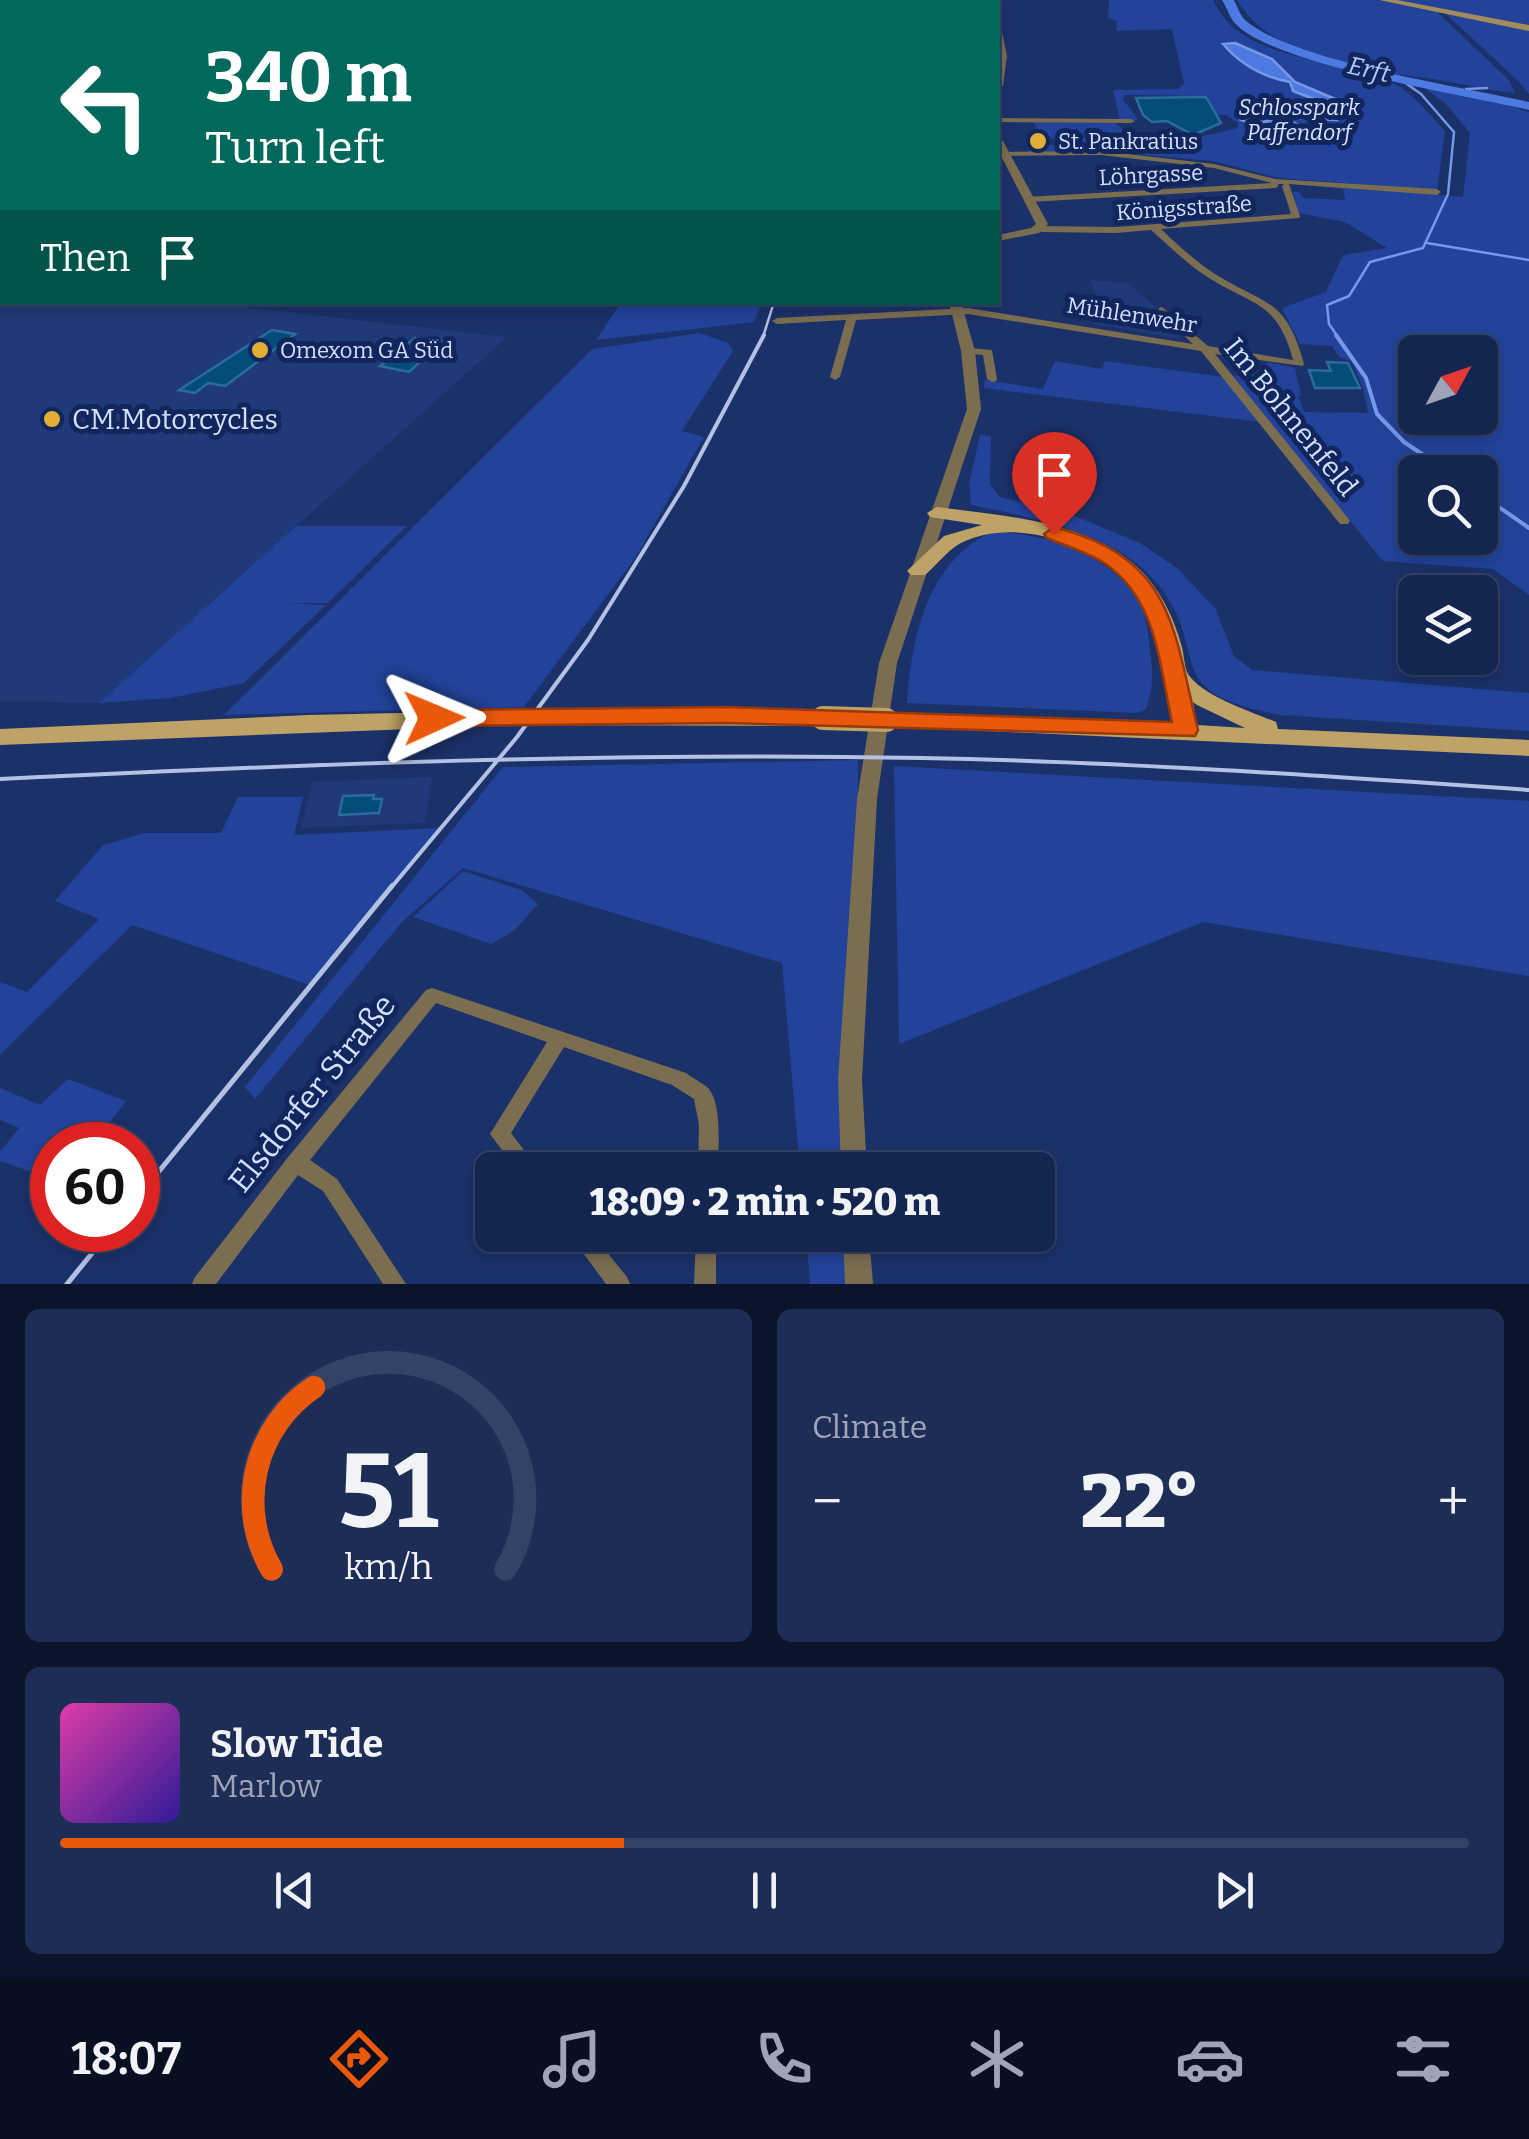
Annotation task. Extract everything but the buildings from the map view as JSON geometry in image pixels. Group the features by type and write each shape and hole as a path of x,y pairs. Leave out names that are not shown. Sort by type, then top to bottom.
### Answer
{"main road":[{"path":"1383,0 1529,28"},
{"path":"937,513 1016,526 1079,542 1110,558 1139,581 1156,606 1186,730"},
{"path":"918,572 961,535 1016,526"},
{"path":"1175,675 1226,711 1285,734"},
{"path":"0,737 396,718 637,715 1186,730 1529,748"}],"street":[{"path":"1018,2 1046,0"},
{"path":"1000,120 1131,121"},
{"path":"1000,146 1041,229 1000,238"},
{"path":"1003,154 1106,153 1222,167 1280,183 1437,192"},
{"name":"Löhrgasse","path":"1029,199 1280,183"},
{"name":"Königsstraße","path":"1041,229 1079,235 1296,216 1280,183"},
{"name":"Mühlenwehr","path":"777,321 956,307 1299,364 1286,324 1274,308 1222,282 1153,227"},
{"path":"853,1152 850,1080 866,799 888,663 974,410 968,351 956,307"},
{"path":"1162,310 1200,346"},
{"path":"836,376 852,317"},
{"name":"Im Bohnenfeld","path":"1200,346 1344,521"},
{"path":"968,351 988,352 992,379"},
{"name":"Elsdorfer Straße","path":"203,1284 432,995 679,1080 704,1096 708,1152"},
{"path":"514,1152 500,1134 560,1039"},
{"path":"296,1162 330,1185 396,1284"},
{"path":"594,1252 619,1284"},
{"path":"705,1284 706,1252"},
{"path":"857,1252 858,1284"}],"shaded area":[{"path":"1235,43 1272,59 1295,82 1340,101 1346,114 1337,120 1298,118 1327,104 1293,91 1290,82 1253,69 1223,44"},
{"path":"1279,117 1327,136 1324,141 1311,143 1261,136 1255,133 1255,125 1239,119 1263,122"},
{"path":"1090,280 1129,283 1184,334 1176,338 1093,324 1099,304"},
{"path":"0,305 227,305 507,337 99,703 0,701"},
{"path":"432,777 425,823 301,828 313,782"}],"green space":[{"name":"Schlosspark Paffendorf","path":"1109,0 1213,0 1226,20 1266,46 1396,85 1419,102 1445,131 1437,190 1279,178 1213,161 1100,151 1029,152 1029,146 1063,144 1038,135 1034,122 1115,123 1139,142 1237,128 1238,123 1226,115 1216,115 1206,98 1209,96 1125,95 1123,99 1138,120 1120,120 1113,90 1177,89 1184,84 1172,29 1116,31 1117,21 1108,18"},
{"path":"1237,0 1376,0 1435,10 1509,80 1515,93 1327,60 1275,38"},
{"path":"1391,0 1529,0 1529,25"},
{"path":"1444,12 1529,29 1529,94 1518,81"},
{"path":"1422,86 1473,94 1529,112 1529,595 1493,569 1383,561 1231,376 1262,374 1267,362 1295,368 1304,412 1368,413 1352,362 1339,357 1332,346 1300,344 1282,308 1326,292 1343,255 1387,248 1345,222 1298,213 1293,192 1300,192 1302,198 1345,200 1343,189 1294,184 1463,197 1470,133 1446,104"},
{"path":"619,305 761,305 754,322 596,340"},
{"path":"700,333 728,343 733,351 682,431 704,437 636,557 524,707 224,715 592,349"},
{"path":"1055,361 1102,369 1105,361 1225,377 1261,422 984,388 985,380 1043,389"},
{"path":"980,435 991,436 990,484 1000,497 1077,517 1140,543 1177,568 1215,608 1234,656 1252,670 1529,693 1529,731 1281,715 1241,706 1215,694 1192,666 1173,606 1137,564 1094,538 1070,529 971,505 969,484"},
{"path":"296,526 407,526 328,603 286,603 326,605 244,683 171,698 99,703"},
{"path":"991,532 1033,536 1074,549 1112,571 1127,586 1140,603 1147,625 1152,679 1146,709 1137,713 907,703 913,653 926,605 951,563"},
{"path":"858,760 857,1152 798,1152 782,963 463,868 402,922 255,1099 245,1087 503,767"},
{"path":"894,766 1529,801 1529,976 1203,922 899,1044"},
{"path":"238,797 303,797 294,835 439,828 310,985 132,925 0,1055 0,982 27,992 99,919 55,901 103,845 145,833 221,833"},
{"path":"463,871 522,890 538,904 514,931 491,944 413,917"},
{"path":"68,1079 126,1101 110,1122 30,1122 30,1171 0,1161 0,1152 19,1128 0,1120 0,1088 40,1105"},
{"path":"807,1252 857,1252 856,1284 810,1284"}],"waterway":[{"name":"Erft","path":"1228,0 1239,21 1275,42 1315,57 1529,106"},
{"path":"1338,337 1329,324 1327,305 1349,296 1370,262 1423,248 1448,194 1454,132 1421,94 1397,77"},
{"path":"1466,89 1487,88"},
{"path":"1427,243 1529,260"},
{"path":"1336,335 1366,378 1377,414 1404,442 1424,455"},
{"path":"1498,506 1529,528"}],"railway":[{"path":"763,337 773,305"},
{"path":"497,760 588,640 684,486 763,337"},
{"path":"497,760 692,757 998,760 1529,790"},
{"path":"0,779 497,760"},
{"path":"390,889 497,760"},
{"path":"160,1170 392,886"},
{"path":"67,1284 93,1252"}],"place":[{"name":"St. Pankratius","path":"1038,141"},
{"name":"Omexom GA Süd","path":"260,350"},
{"name":"CM.Motorcycles","path":"52,419"}],"route":[{"path":"434,718 726,715 1186,730 1156,606 1139,581 1110,558 1054,534"}]}
